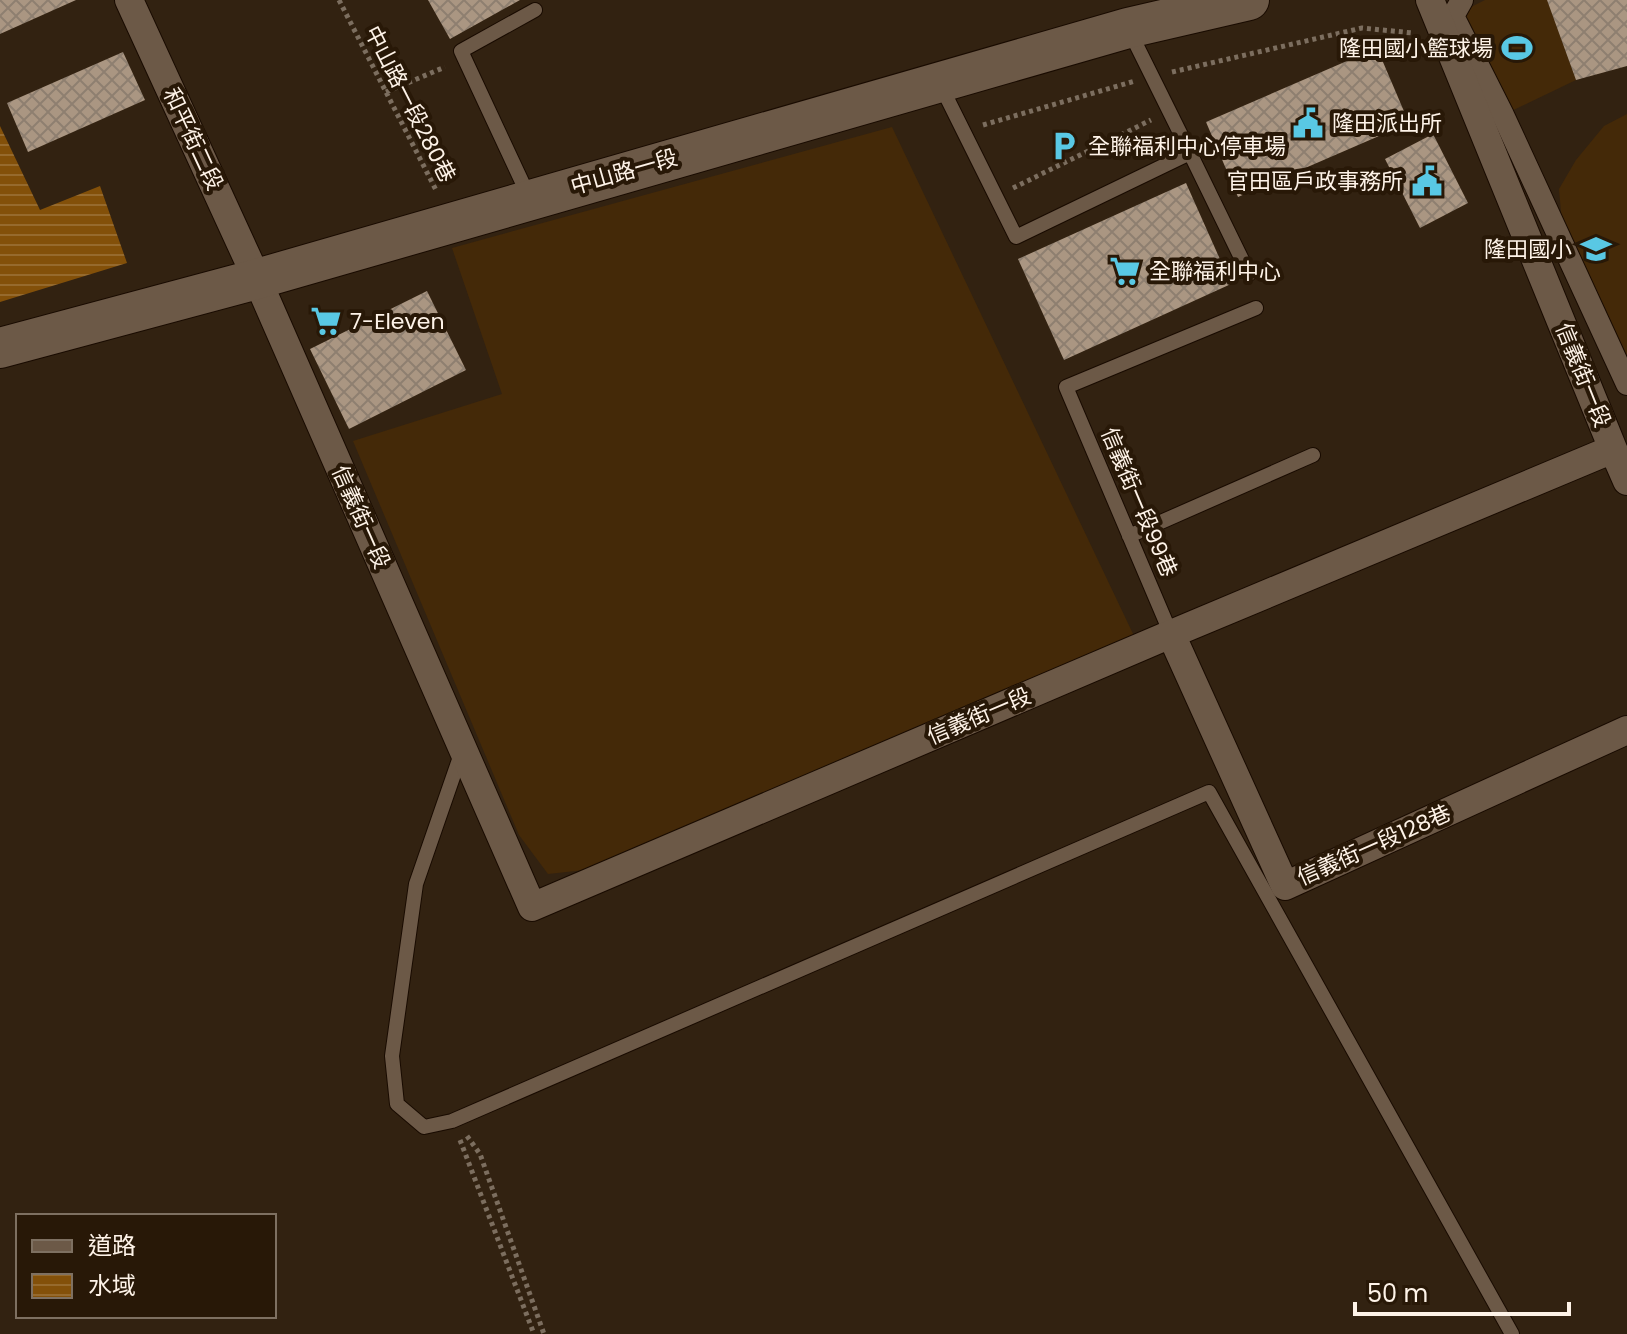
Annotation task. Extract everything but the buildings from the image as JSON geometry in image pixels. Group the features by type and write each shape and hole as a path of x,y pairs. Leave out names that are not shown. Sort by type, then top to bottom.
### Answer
{"main road":[{"name":"中山路一段","path":"0,348 257,279 1128,28 1249,0"}],"street":[{"name":"和平街二段","path":"129,0 257,279"},
{"name":"信義街一段","path":"257,279 532,907 1613,449 1430,0"},
{"path":"1462,0 1453,16 1503,115 1627,384"},
{"path":"1613,449 1627,481"},
{"name":"信義街一段128巷","path":"1171,634 1285,886 1627,730"}],"lane":[{"path":"530,199 461,51 535,10"},
{"path":"1128,28 1249,274"},
{"path":"939,82 1016,237 1190,153"},
{"name":"信義街一段99巷","path":"1171,634 1066,387 1256,308"},
{"path":"1129,536 1313,455"},
{"path":"463,750 416,884 392,1056 397,1104 424,1127 452,1121 1209,792 1512,1334"}],"path":[{"name":"中山路一段280巷","path":"339,0 452,222"},
{"path":"963,130 1152,76 1362,28 1413,33"},
{"path":"386,92 464,59"},
{"path":"996,196 1170,111"},
{"path":"452,1121 534,1334"},
{"path":"452,1121 474,1143 480,1154 544,1334"}],"shaded area":[{"name":"隆田國小籃球場","path":"1485,0 1547,0 1576,80 1503,115 1453,16"},
{"path":"1627,114 1627,383 1562,223 1559,189 1576,160 1604,126"},
{"path":"892,127 1135,638 585,870 548,874 519,835 353,441 502,394 452,248"}],"water":[{"path":"0,126 40,210 100,186 127,263 0,302"}],"place":[{"name":"隆田國小籃球場","path":"1517,48"},
{"name":"隆田派出所","path":"1308,123"},
{"name":"全聯福利中心停車場","path":"1064,146"},
{"name":"官田區戶政事務所","path":"1427,181"},
{"name":"隆田國小","path":"1596,249"},
{"name":"全聯福利中心","path":"1125,271"},
{"name":"7-Eleven","path":"326,321"}]}
